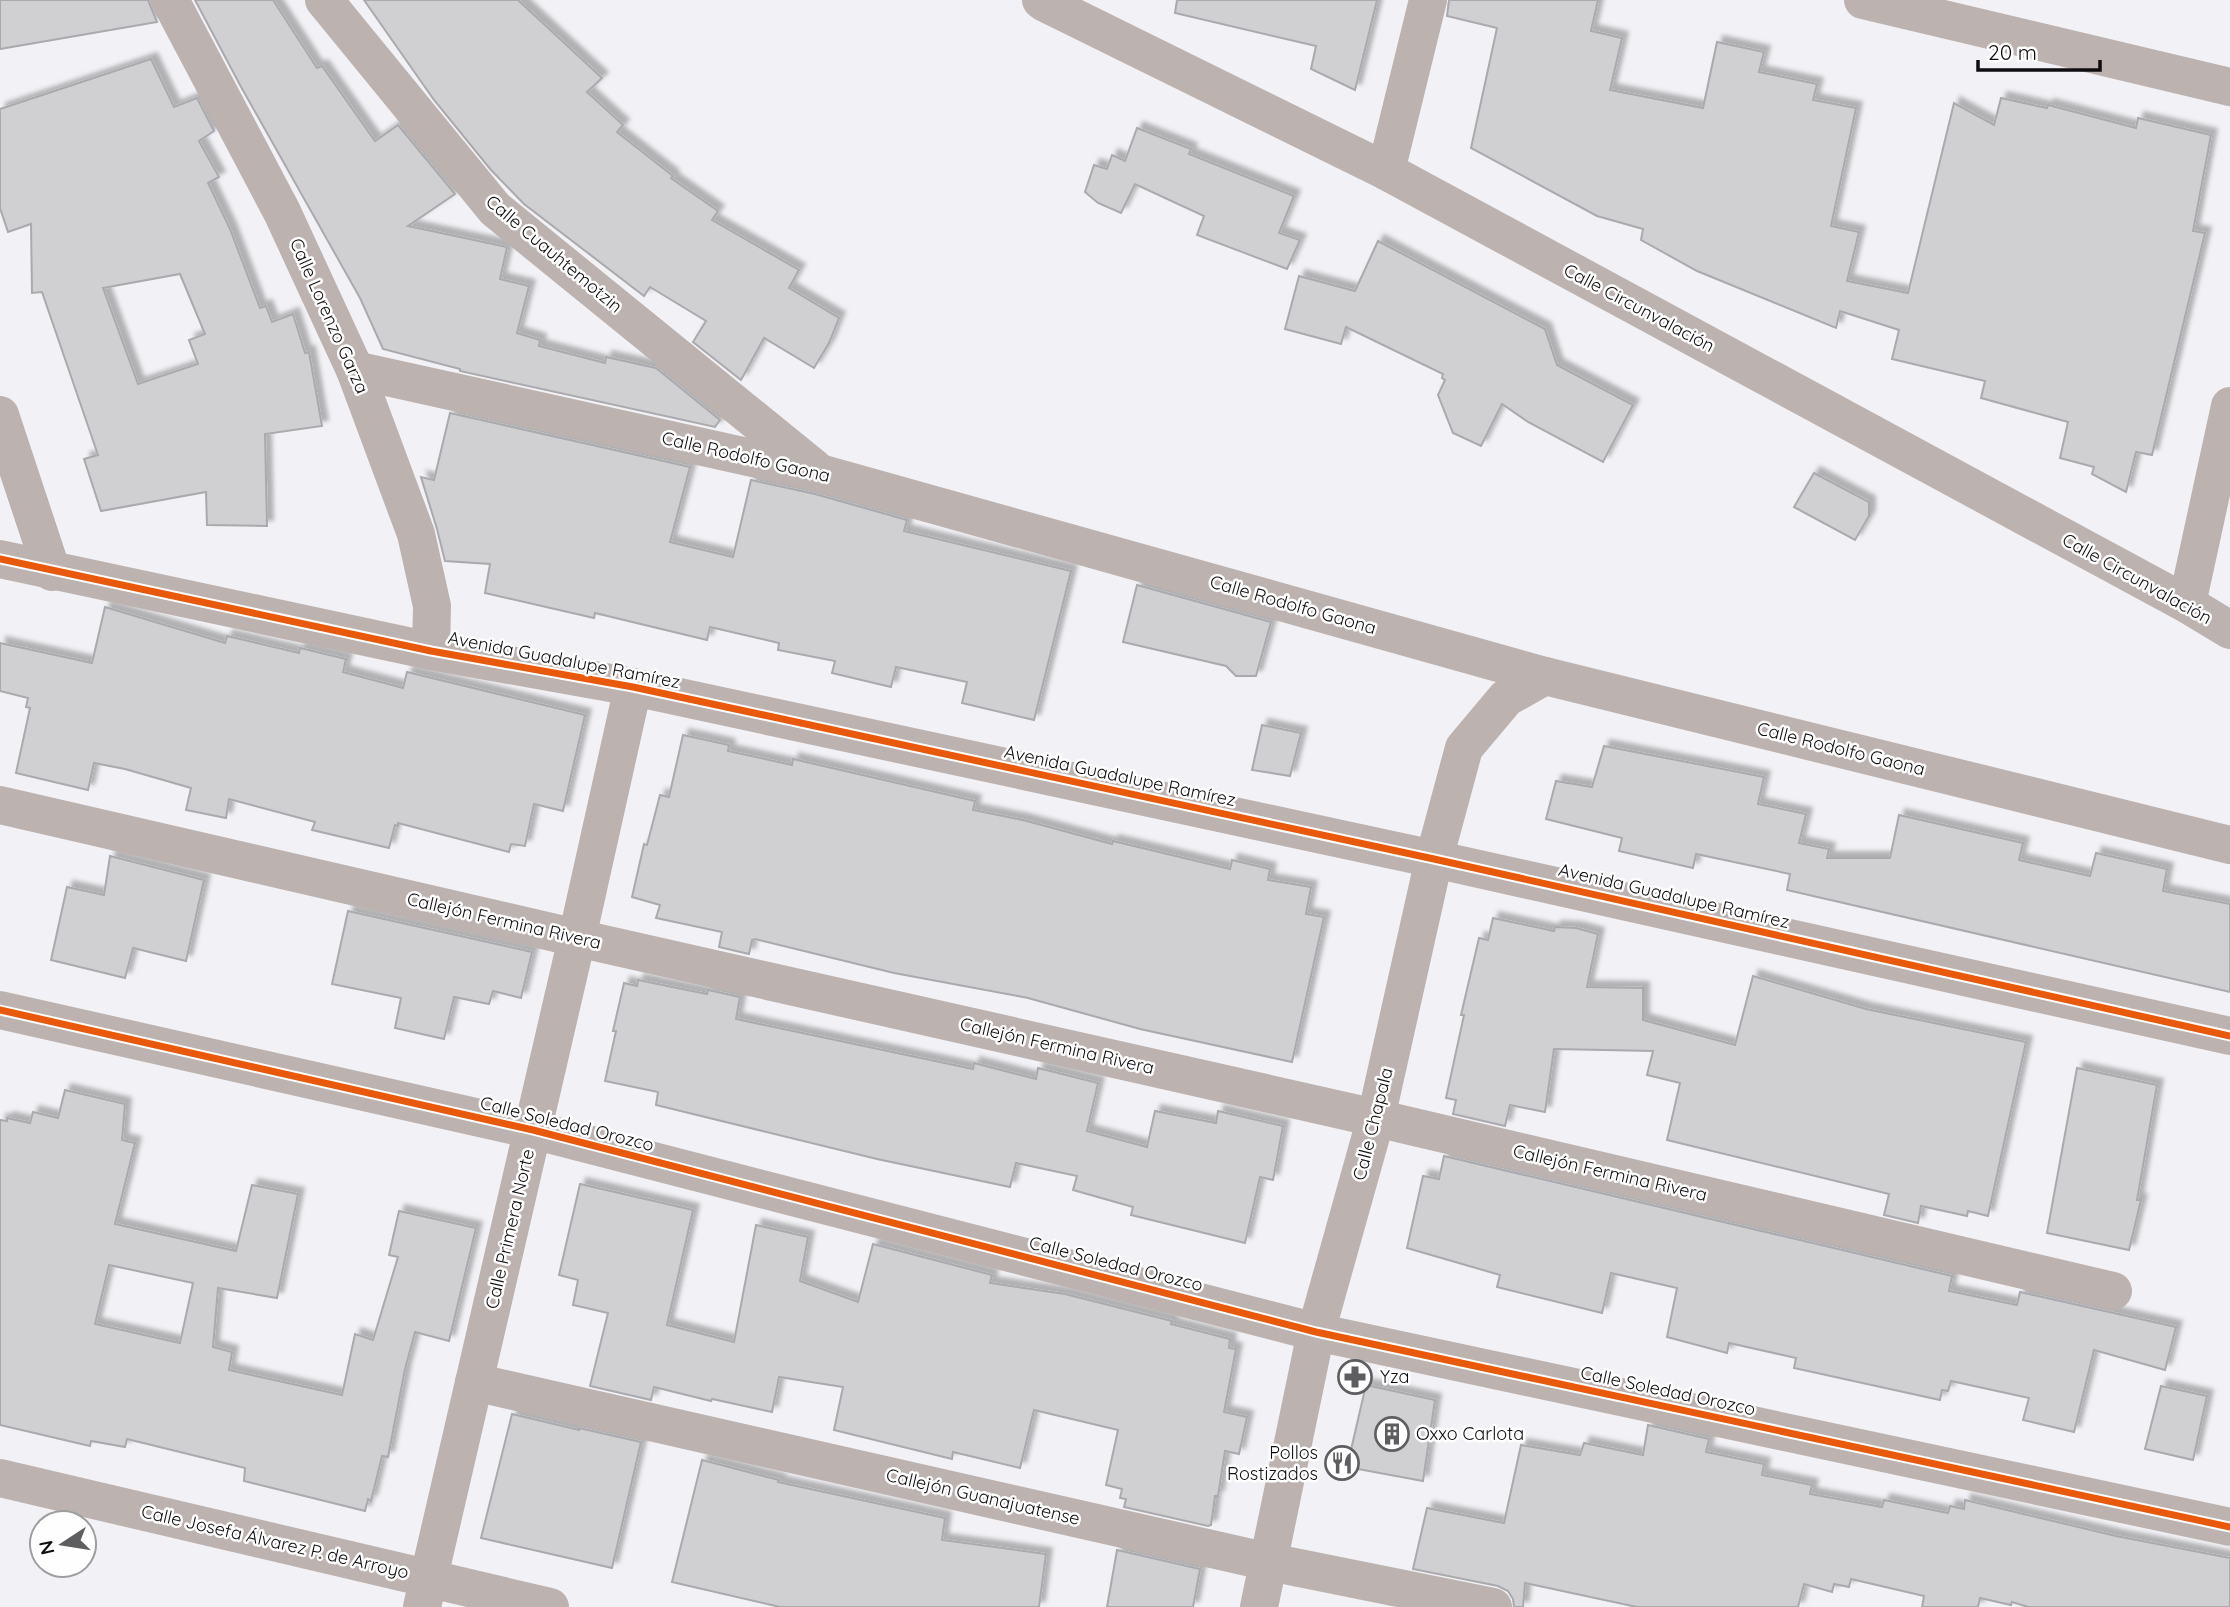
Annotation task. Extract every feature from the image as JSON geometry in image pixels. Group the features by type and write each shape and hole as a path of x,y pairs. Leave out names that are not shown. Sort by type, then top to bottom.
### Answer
{"street":[{"name":"Calle Lorenzo Garza","path":"170,0 282,212 355,370 416,534 432,606 431,651"},
{"name":"Calle Cuauhtemotzin","path":"324,0 495,209 820,473"},
{"name":"Calle Circunvalación","path":"1041,0 1386,171 2187,604 2230,631"},
{"path":"1386,171 1428,0"},
{"path":"1863,0 2230,87"},
{"name":"Calle Rodolfo Gaona","path":"355,370 820,473 1545,676 2230,845"},
{"path":"2187,604 2230,407"},
{"path":"0,415 52,572"},
{"name":"Avenida Guadalupe Ramírez","path":"0,559 431,651 633,688 1434,859 2230,1036"},
{"name":"Calle Chapala","path":"1259,1607 1316,1332 1376,1118 1434,859 1464,748 1506,698 1545,676"},
{"name":"Calle Primera Norte","path":"425,1593 633,688"},
{"name":"Callejón Fermina Rivera","path":"0,805 1376,1118 2113,1291"},
{"name":"Calle Soledad Orozco","path":"0,1010 533,1130 1316,1332 2230,1527"},
{"name":"Callejón Guanajuatense","path":"474,1382 1269,1562 1493,1607"},
{"name":"Calle Josefa Álvarez P. de Arroyo","path":"0,1478 425,1593 550,1607"}],"building":[{"path":"0,0 148,0 157,22 0,49"},
{"path":"195,0 273,0 317,68 322,66 375,141 398,125 455,194 408,226 507,247 500,279 529,286 517,333 540,340 539,346 605,363 606,357 656,368 720,420 715,427 460,371 383,349 360,298"},
{"path":"364,0 518,0 602,78 587,92 623,125 617,132 673,176 671,178 718,211 712,220 799,270 789,288 839,318 829,343 814,368 764,338 741,380 693,342 706,321 650,287 644,296 524,204 491,170 434,100"},
{"path":"1177,0 1377,0 1355,90 1311,69 1316,46 1175,13"},
{"path":"1449,0 1598,0 1591,31 1622,38 1610,90 1703,108 1717,42 1764,52 1759,72 1817,84 1813,100 1856,108 1831,226 1859,232 1847,281 1908,293 1954,103 1994,125 2001,98 2047,108 2048,105 2136,128 2138,118 2211,135 2193,231 2205,233 2152,455 2136,452 2126,492 2092,474 2094,467 2060,458 2068,422 1981,398 1985,381 1892,359 1899,330 1840,311 1836,328 1697,271 1641,240 1643,229 1597,216 1471,148 1497,28 1447,16"},
{"path":"151,59 174,107 197,98 214,131 199,141 219,177 208,183 230,229 260,308 266,306 272,322 293,314 305,353 309,352 322,426 265,434 267,526 207,525 206,492 101,511 84,459 98,455 42,292 32,293 31,224 8,232 0,208 0,109","holes":["180,274 205,334 189,340 198,364 138,384 103,288"]},
{"path":"1137,128 1191,149 1189,154 1294,196 1279,233 1300,240 1287,269 1197,235 1204,216 1135,184 1121,213 1098,203 1085,192 1094,165 1107,169 1112,155 1125,161"},
{"path":"1378,241 1545,329 1557,365 1633,405 1603,462 1528,422 1502,404 1481,446 1453,433 1438,395 1445,380 1442,378 1443,374 1346,327 1341,344 1285,329 1299,276 1355,291"},
{"path":"450,413 690,467 670,542 733,557 751,480 815,494 907,520 904,531 1071,571 1034,720 962,703 967,682 896,667 891,687 832,673 835,661 778,650 779,643 710,627 707,640 595,613 594,618 485,593 490,564 445,561 421,477 434,480"},
{"path":"1814,473 1869,502 1869,516 1855,540 1794,507"},
{"path":"1137,585 1271,622 1256,676 1236,676 1226,666 1123,642"},
{"path":"105,607 225,643 227,636 299,653 300,648 346,659 343,672 403,688 407,672 585,715 563,811 534,804 525,846 511,844 509,852 398,823 398,826 395,825 389,848 312,830 315,822 229,799 226,818 186,810 191,788 125,769 94,763 88,790 16,773 30,708 26,707 28,698 0,691 0,643 92,663"},
{"path":"1262,725 1301,733 1290,776 1252,770"},
{"path":"683,735 729,745 728,751 792,765 793,759 975,801 973,810 1023,820 1112,844 1113,841 1230,869 1232,860 1270,869 1268,880 1311,887 1306,914 1324,917 1292,1062 1140,1029 1028,998 894,973 755,939 752,940 749,954 719,947 722,932 656,918 660,905 632,897 644,844 647,845 660,795 669,797"},
{"path":"1604,746 1764,777 1758,804 1806,814 1799,843 1829,849 1827,858 1890,858 1899,815 2023,843 2019,860 2090,876 2096,853 2167,869 2163,891 2230,904 2230,992 1787,890 1790,874 1696,854 1693,868 1619,851 1622,838 1546,819 1556,781 1592,787"},
{"path":"110,856 204,880 186,961 133,948 125,978 51,960 67,887 104,895"},
{"path":"348,911 532,952 521,998 493,991 489,1004 454,997 444,1039 395,1028 401,998 332,984"},
{"path":"1493,918 1554,931 1555,927 1576,928 1598,934 1587,987 1643,988 1643,1020 1735,1045 1753,976 1866,1009 2026,1042 1988,1216 1968,1211 1967,1216 1921,1206 1918,1223 1884,1215 1889,1194 1667,1140 1680,1083 1647,1075 1653,1051 1554,1049 1545,1112 1510,1105 1505,1126 1453,1114 1456,1100 1446,1098 1464,1015 1461,1015 1479,938 1488,940"},
{"path":"638,980 707,994 708,990 740,997 736,1019 973,1069 974,1063 1036,1079 1038,1068 1098,1083 1087,1131 1147,1147 1155,1111 1216,1123 1218,1111 1283,1126 1273,1180 1260,1177 1245,1243 1131,1215 1133,1207 1073,1190 1077,1176 1016,1163 1010,1187 877,1159 656,1105 658,1092 605,1081 624,983 637,986"},
{"path":"2077,1068 2157,1085 2137,1200 2141,1200 2129,1250 2047,1233"},
{"path":"65,1090 125,1104 122,1140 135,1143 115,1224 236,1251 252,1185 298,1194 277,1298 218,1288 213,1347 232,1352 229,1370 342,1395 355,1334 373,1340 398,1257 389,1255 399,1211 476,1228 449,1341 415,1332 388,1457 382,1456 371,1501 368,1499 365,1511 244,1481 245,1468 127,1439 125,1447 91,1441 90,1446 0,1425 0,1120 7,1121 7,1118 30,1123 33,1112 58,1118","holes":["109,1265 193,1283 180,1343 95,1324"]},
{"path":"1444,1156 1952,1276 1949,1291 2017,1305 2020,1292 2176,1327 2165,1370 2094,1350 2074,1432 2023,1420 2029,1398 1951,1381 1948,1391 1942,1390 1940,1400 1794,1368 1796,1358 1729,1343 1727,1353 1667,1337 1677,1288 1611,1273 1602,1313 1497,1287 1500,1275 1407,1248 1423,1176 1439,1179"},
{"path":"580,1184 693,1210 667,1325 734,1342 756,1225 808,1237 800,1281 858,1302 873,1244 992,1275 990,1283 1065,1294 1172,1321 1171,1324 1230,1339 1229,1348 1236,1349 1224,1412 1247,1417 1239,1454 1225,1451 1211,1525 1124,1507 1126,1499 1120,1498 1122,1489 1106,1485 1118,1430 1034,1410 1020,1468 953,1452 952,1459 834,1430 843,1387 779,1377 772,1412 654,1387 651,1400 590,1386 608,1313 573,1305 578,1280 559,1275"},
{"name":"Oxxo Carlota","path":"1366,1385 1435,1400 1423,1481 1347,1467"},
{"path":"2161,1386 2207,1396 2193,1460 2145,1449"},
{"path":"512,1414 641,1442 612,1568 481,1538"},
{"path":"1648,1425 1709,1439 1706,1452 1764,1464 1762,1475 1812,1485 1810,1494 1882,1507 1884,1500 1948,1513 1950,1506 1964,1509 1965,1500 2116,1536 2230,1558 2230,1607 2028,1607 1980,1598 1978,1607 1922,1607 1924,1596 1851,1579 1849,1587 1834,1584 1832,1592 1804,1584 1798,1607 1637,1607 1525,1583 1523,1607 1514,1607 1508,1591 1498,1586 1413,1569 1427,1508 1504,1523 1521,1445 1580,1455 1584,1443 1643,1455"},
{"path":"702,1460 779,1480 778,1482 945,1518 942,1540 1046,1554 1039,1607 780,1607 672,1582"},
{"path":"1117,1550 1200,1569 1193,1607 1107,1607"}],"cycle path":[{"path":"0,559 431,651 633,687 1434,859 2230,1036"},
{"path":"0,1010 533,1130 1316,1332 2230,1527"}],"place":[{"name":"Yza","path":"1355,1377"},
{"name":"Oxxo Carlota","path":"1392,1434"},
{"name":"Pollos Rostizados","path":"1342,1463"}]}
